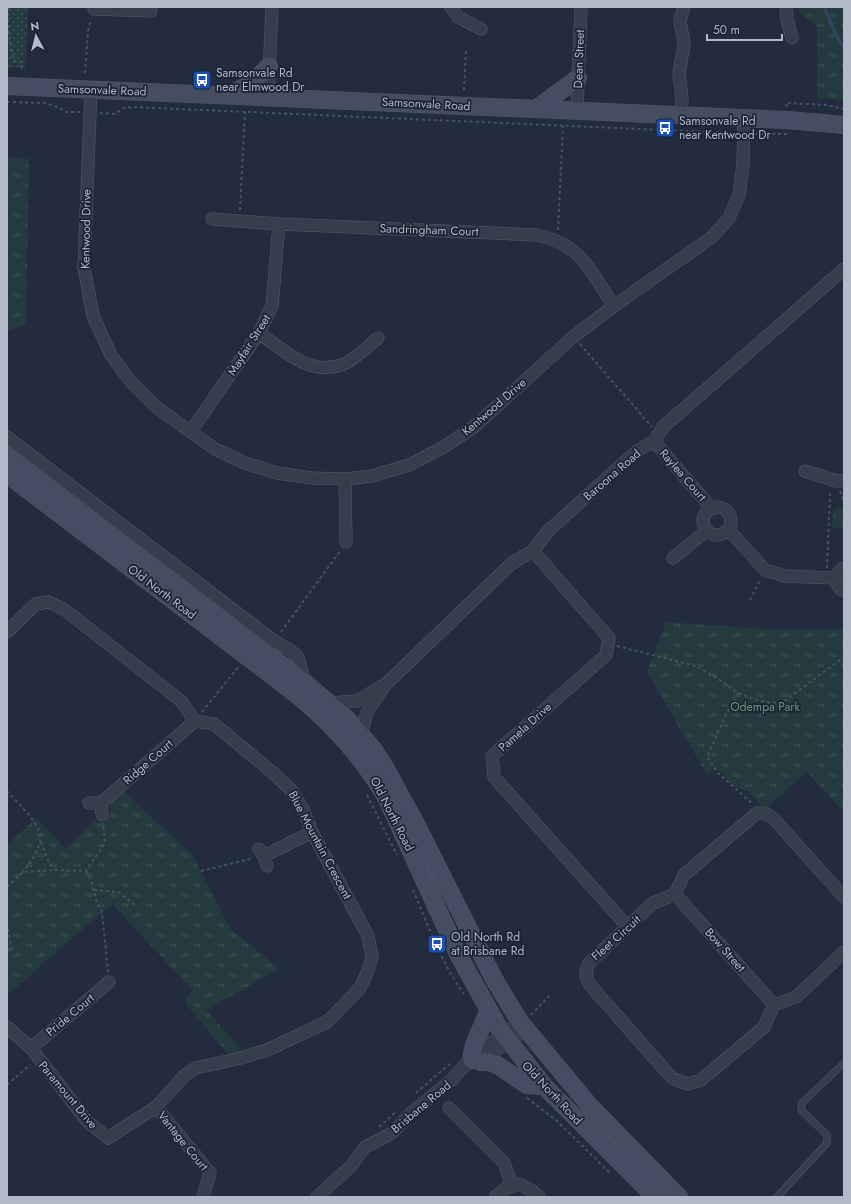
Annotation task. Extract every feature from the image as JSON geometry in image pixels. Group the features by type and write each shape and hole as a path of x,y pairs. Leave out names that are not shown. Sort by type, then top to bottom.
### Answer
{"main road":[{"path":"230,95 253,82 269,66"},
{"path":"536,109 578,78"},
{"name":"Samsonvale Road","path":"7,86 744,118 844,125"},
{"name":"Old North Road","path":"7,455 303,681 330,703 361,735 373,749 400,794 494,979 525,1023 589,1106 679,1197"},
{"name":"Old North Road","path":"7,474 296,694 315,709 347,741 374,776 387,799 459,956 488,1011 506,1038 544,1086 655,1197"},
{"path":"488,1011 482,1029 471,1051 476,1061 490,1062 499,1066 527,1086 544,1086"}],"street":[{"path":"268,97 272,7"},
{"path":"451,7 458,17 481,29"},
{"name":"Dean Street","path":"577,111 581,7"},
{"path":"681,116 682,97 679,74 684,44 680,20 684,7"},
{"path":"786,7 787,19 792,38"},
{"path":"94,8 151,11"},
{"name":"Kentwood Drive","path":"91,89 84,267 93,316 111,355 131,382 156,407 214,449 245,463 277,473 312,478 345,479 372,476 409,465 444,447 475,426 574,337 614,306 712,237 729,218 739,195 743,164 744,118"},
{"name":"Sandringham Court","path":"212,219 279,224 537,235 553,238 564,243 578,253 614,306"},
{"name":"Mayfair Street","path":"191,431 259,333 272,306 279,224"},
{"name":"Baroona Road","path":"361,735 367,712 385,685 512,563 533,551 548,531 638,451 656,438 663,427 844,269"},
{"path":"259,333 297,361 319,368 345,364 378,338"},
{"path":"7,436 274,641 288,648 300,660 303,681"},
{"name":"Raylea Court","path":"656,438 712,509"},
{"path":"805,471 840,480"},
{"path":"345,479 346,542"},
{"name":"Raylea Court","path":"706,531 703,520 708,511 718,507 728,512 731,522 728,529"},
{"path":"673,558 706,531 716,535 727,532 728,529 766,570 784,576 830,578 843,568"},
{"path":"533,551 609,638 608,645"},
{"path":"830,578 841,590"},
{"path":"7,632 36,604 49,602 65,610 181,701 195,721"},
{"name":"Pamela Drive","path":"608,645 606,655 492,756 494,777 628,927"},
{"name":"Baroona Road","path":"330,703 357,701 385,685"},
{"name":"Ridge Court","path":"97,806 195,721"},
{"name":"Blue Mountain Crescent","path":"156,1107 184,1075 196,1068 252,1055 306,1033 327,1022 360,988 372,957 368,936 312,832 303,809 286,785 214,724 195,721"},
{"path":"675,894 684,875 757,813 765,813 773,818 844,897"},
{"path":"263,857 312,832"},
{"name":"Fleet Circuit","path":"675,894 653,903 590,962 586,971 587,979 590,985 675,1080 687,1084 701,1080 764,1027 774,1005"},
{"name":"Bow Street","path":"675,894 774,1005"},
{"path":"774,1005 796,997 844,952"},
{"name":"Pride Court","path":"31,1048 109,982"},
{"name":"Brisbane Road","path":"317,1197 351,1166 365,1146 392,1133 411,1113 453,1079 464,1075 476,1061 525,1023"},
{"name":"Paramount Drive","path":"7,1027 31,1048 87,1121 108,1138 156,1107"},
{"name":"Vantage Court","path":"156,1107 210,1173 203,1197"},
{"path":"449,1108 504,1163 512,1185"},
{"path":"495,1197 512,1185 524,1185 539,1197"}],"lane":[{"path":"777,1197 827,1144 827,1135 801,1110 802,1103 844,1063"}],"path":[{"path":"8,7 8,35 14,61 22,62 21,71"},
{"path":"85,73 88,31 94,8"},
{"path":"464,90 466,51"},
{"path":"239,221 245,112"},
{"path":"554,232 555,229 558,230 563,126"},
{"path":"574,337 656,438"},
{"path":"830,578 830,495 840,480"},
{"path":"274,641 335,561 346,542"},
{"path":"750,600 766,570"},
{"path":"608,645 625,646 696,666 717,678 738,693 771,703 782,702 844,657"},
{"path":"195,721 239,666 245,670"},
{"path":"738,693 725,716 707,756 718,773 752,803 757,813"},
{"path":"365,790 398,858"},
{"path":"7,791 37,824 48,860 55,870"},
{"path":"86,871 105,843 97,806"},
{"path":"7,887 23,872 35,855 41,841"},
{"path":"201,871 263,857"},
{"path":"23,872 55,870 86,871"},
{"path":"86,871 91,880 97,903 102,912 109,982"},
{"path":"411,885 440,954 455,983 465,995"},
{"path":"94,890 118,892 135,905"},
{"path":"7,923 12,951 7,949"},
{"path":"525,1023 549,996"},
{"path":"7,1085 31,1065 31,1048"},
{"path":"414,1095 454,1059"},
{"path":"526,1097 556,1120 612,1174"},
{"path":"374,1131 402,1106"}],"green space":[{"path":"7,7 28,7 25,68 7,67"},
{"path":"799,7 844,7 844,100 817,98 817,27 799,11"},
{"path":"7,157 29,159 26,325 7,331"},
{"path":"844,507 844,529 832,527 833,509"},
{"name":"Odempa Park","path":"666,622 764,629 844,630 844,812 807,772 768,806 760,805 748,791 734,786 717,768 707,775 647,671"},
{"path":"122,790 192,854 230,928 279,969 206,1010 246,1054 228,1054 185,1003 192,989 112,904 7,995 7,845 36,818 66,849 97,818 110,816 111,800"}],"waterway":[{"path":"824,7 837,37 844,48"}],"place":[{"name":"Samsonvale Rd near Elmwood Dr","path":"202,80"},
{"name":"Samsonvale Rd near Kentwood Dr","path":"665,128"},
{"name":"Old North Rd at Brisbane Rd","path":"437,944"}]}
